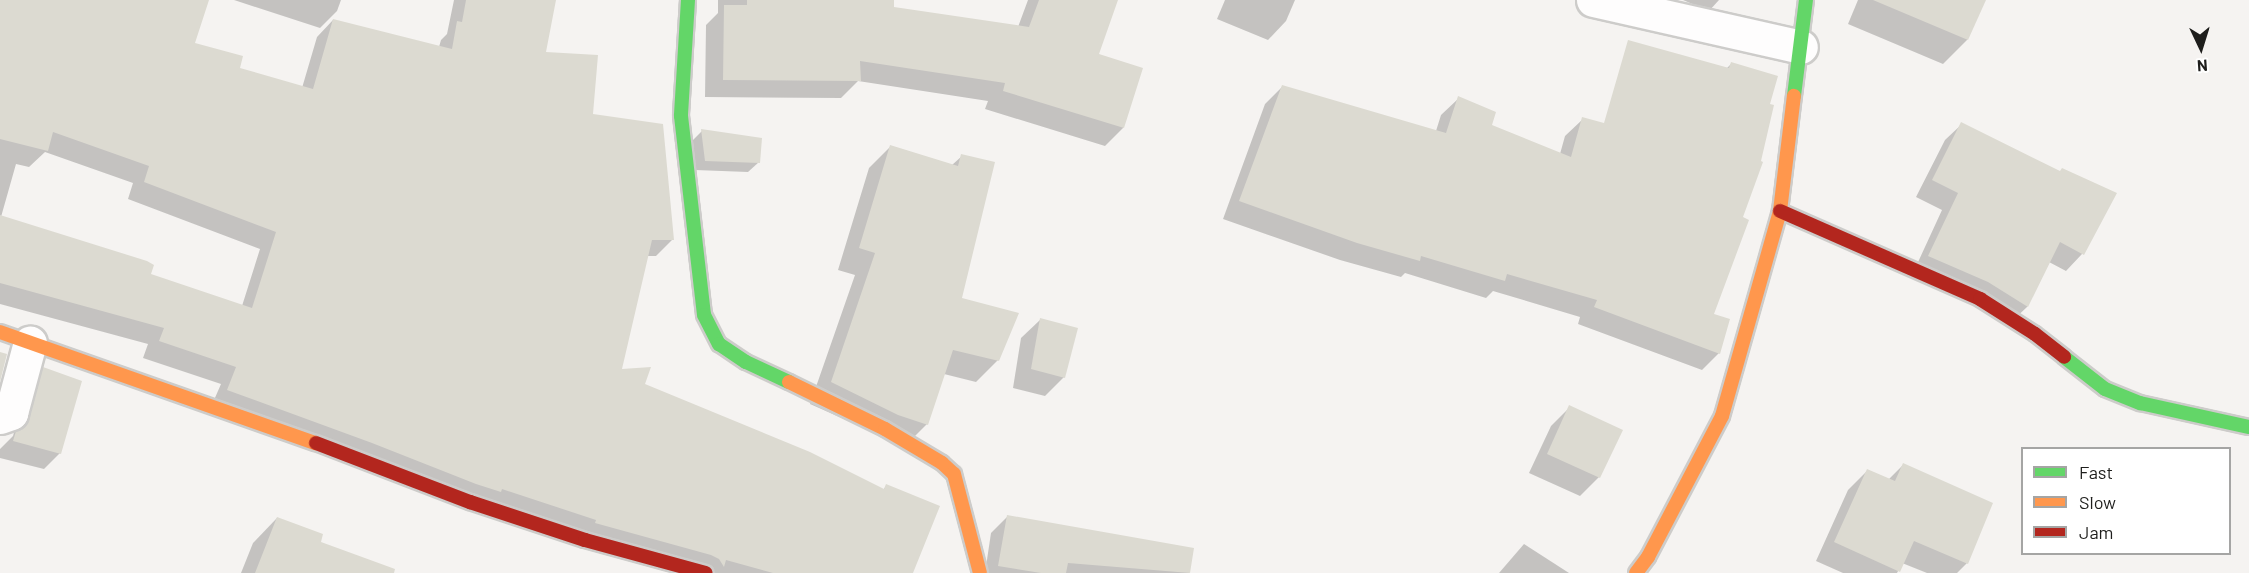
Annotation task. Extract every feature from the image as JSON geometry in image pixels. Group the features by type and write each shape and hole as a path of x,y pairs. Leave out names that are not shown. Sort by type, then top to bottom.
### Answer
{"street":[{"path":"688,0 681,116 704,315 719,344 746,362 885,429 942,463 954,474 980,573"},
{"path":"1593,0 1801,47"},
{"path":"1636,573 1648,556 1722,416 1780,211 1806,0"},
{"path":"1780,211 1980,299 2035,334 2105,389 2140,403 2249,427"},
{"path":"0,417 11,413 15,337 364,460 470,502 585,540 706,573"}],"building":[{"path":"0,0 209,0 195,43 243,56 240,68 313,89 333,19 452,49 457,21 462,22 466,0 556,0 546,52 598,55 593,114 663,124 674,240 652,240 622,369 651,367 645,384 810,452 884,489 886,484 940,506 913,573 773,573 726,560 724,567 719,559 711,555 595,523 596,520 502,489 501,492 476,484 227,390 236,367 159,341 164,328 0,283 0,215 147,261 154,265 151,274 252,308 276,232 144,182 149,166 53,132 48,151 0,139"},
{"path":"747,0 894,0 894,7 1029,27 1039,0 1118,0 1099,54 1143,68 1124,128 1003,91 1005,83 860,61 861,81 723,80 724,5 747,5"},
{"path":"1873,0 1986,0 1968,40"},
{"path":"1628,40 1729,68 1731,62 1778,76 1770,104 1774,105 1761,161 1763,162 1743,217 1749,220 1714,314 1730,319 1720,354 1594,307 1597,300 1507,274 1505,281 1421,256 1420,261 1357,243 1239,201 1282,85 1446,133 1458,96 1496,112 1492,125 1571,157 1582,117 1604,123"},
{"path":"1961,122 2060,171 2062,168 2117,193 2084,255 2060,242 2028,307 1988,282 1928,256 1958,193 1932,180"},
{"path":"701,129 762,138 760,163 705,161"},
{"path":"890,145 958,166 961,154 995,162 962,298 1019,313 999,361 953,350 928,425 898,415 831,382 875,253 859,248"},
{"path":"1040,318 1078,328 1065,378 1031,369"},
{"path":"0,352 7,354 0,382"},
{"path":"43,367 82,381 61,454 13,441 16,431 24,426 29,418"},
{"path":"1569,405 1623,430 1600,478 1547,454"},
{"path":"1903,463 1993,503 1968,564 1914,541 1900,572 1834,542 1867,469 1895,481"},
{"path":"1007,515 1194,548 1190,573 1068,563 1066,573 1041,573 998,566"},
{"path":"277,517 323,534 321,542 395,569 394,573 255,573"}],"traffic: fast":[{"path":"688,0 681,116 704,315 719,344 746,362 789,382"},
{"path":"1794,96 1806,0"},
{"path":"2064,357 2105,389 2140,403 2249,427"}],"traffic: slow":[{"path":"1636,573 1648,557 1722,416 1780,211 1794,96"},
{"path":"0,332 316,443"},
{"path":"789,382 885,429 942,463 954,474 980,573"}],"traffic: jam":[{"path":"1780,211 1980,299 2035,334 2064,357"},
{"path":"316,443 470,502 585,540 706,573"}]}
